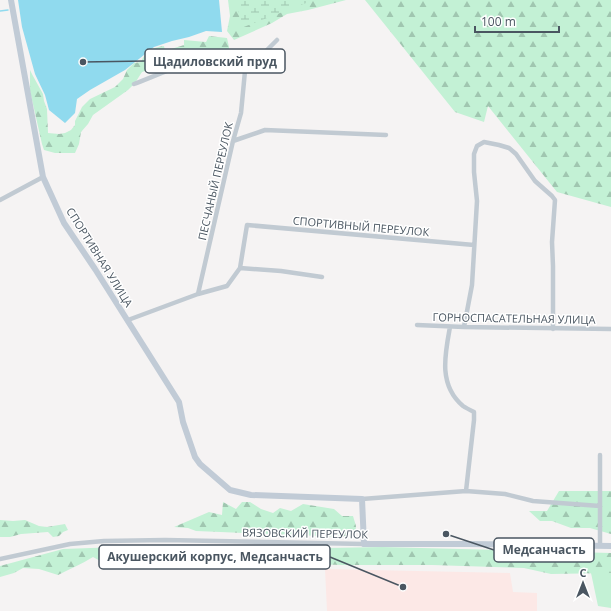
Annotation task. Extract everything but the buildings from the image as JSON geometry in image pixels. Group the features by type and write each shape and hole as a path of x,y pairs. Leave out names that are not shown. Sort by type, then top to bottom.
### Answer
{"street":[{"name":"СПОРТИВНАЯ УЛИЦА","path":"11,0 43,177 64,223 128,320 179,402 183,422 195,457 200,464 230,490 251,495 362,499"},
{"path":"245,71 246,60 263,54 277,40"},
{"path":"134,84 206,58 221,57 242,65 245,71"},
{"name":"ПЕСЧАНЫЙ ПЕРЕУЛОК","path":"198,294 233,141 241,113 245,71"},
{"path":"233,141 265,130 386,135"},
{"path":"464,327 472,285 477,201 474,154 478,146 484,142 509,148 516,154 535,181 555,200 552,242 552,329"},
{"path":"0,200 43,177"},
{"name":"СПОРТИВНЫЙ ПЕРЕУЛОК","path":"240,268 247,225 474,245"},
{"path":"128,320 198,294 227,286 240,268 281,271 322,277"},
{"name":"ГОРНОСПАСАТЕЛЬНАЯ УЛИЦА","path":"416,325 450,327 611,329"},
{"path":"450,327 444,368 448,384 454,397 463,406 474,412 466,491"},
{"path":"600,455 600,545"},
{"path":"364,544 362,499 466,491 505,494 533,501 600,506"},
{"name":"ВЯЗОВСКИЙ ПЕРЕУЛОК","path":"0,559 70,544 104,541 164,540 364,544 611,546"}],"shaded area":[{"path":"325,569 510,573 513,592 537,593 537,611 327,611"}],"green space":[{"path":"228,0 346,0 287,14 272,23 234,40 227,31 230,16"},
{"path":"237,0 314,0 241,28"},
{"path":"365,0 611,0 611,207 557,192 488,106 484,122 455,112"},
{"path":"209,36 227,38 229,53 224,58 219,60 208,59 191,53 168,64 142,72 135,83 128,90 93,115 81,132 79,144 75,153 55,153 44,150 30,91 30,70 43,94 47,109 48,133 65,133 71,130 75,125 75,121 82,107 90,99 115,87 123,79 127,70 134,63 141,62 147,52 164,46 165,51 184,45 184,40 206,42"},
{"path":"559,491 611,491 611,534 590,528 571,528 552,521 540,521 529,511 547,511"},
{"path":"223,502 236,509 242,502 250,502 261,509 273,513 280,508 291,511 303,504 334,509 342,516 353,516 356,526 355,535 344,537 196,531 188,528 174,527 209,512 222,515"},
{"path":"0,520 25,520 39,526 47,527 65,524 68,530 59,536 53,537 48,532 0,537"},
{"path":"319,545 327,548 382,547 611,553 611,573 551,574 524,568 432,565 275,563 256,567 248,563 247,552 262,546"},
{"path":"223,546 227,552 224,560 201,564 170,565 156,570 141,560 119,558 113,568 93,557 58,575 39,569 23,568 14,573 0,577 0,566 63,549 119,547 136,550 152,547"},
{"path":"591,573 611,573 611,608 598,606"}],"water":[{"path":"18,0 219,0 222,32 206,31 154,47 125,70 77,99 75,113 65,123 49,110 45,95 35,74 22,27"}],"waterway":[{"path":"0,11 8,10"}],"place":[{"name":"Щадиловский пруд","path":"83,62"},
{"name":"Медсанчасть","path":"446,534"},
{"name":"Акушерский корпус, Медсанчасть","path":"403,587"}]}
